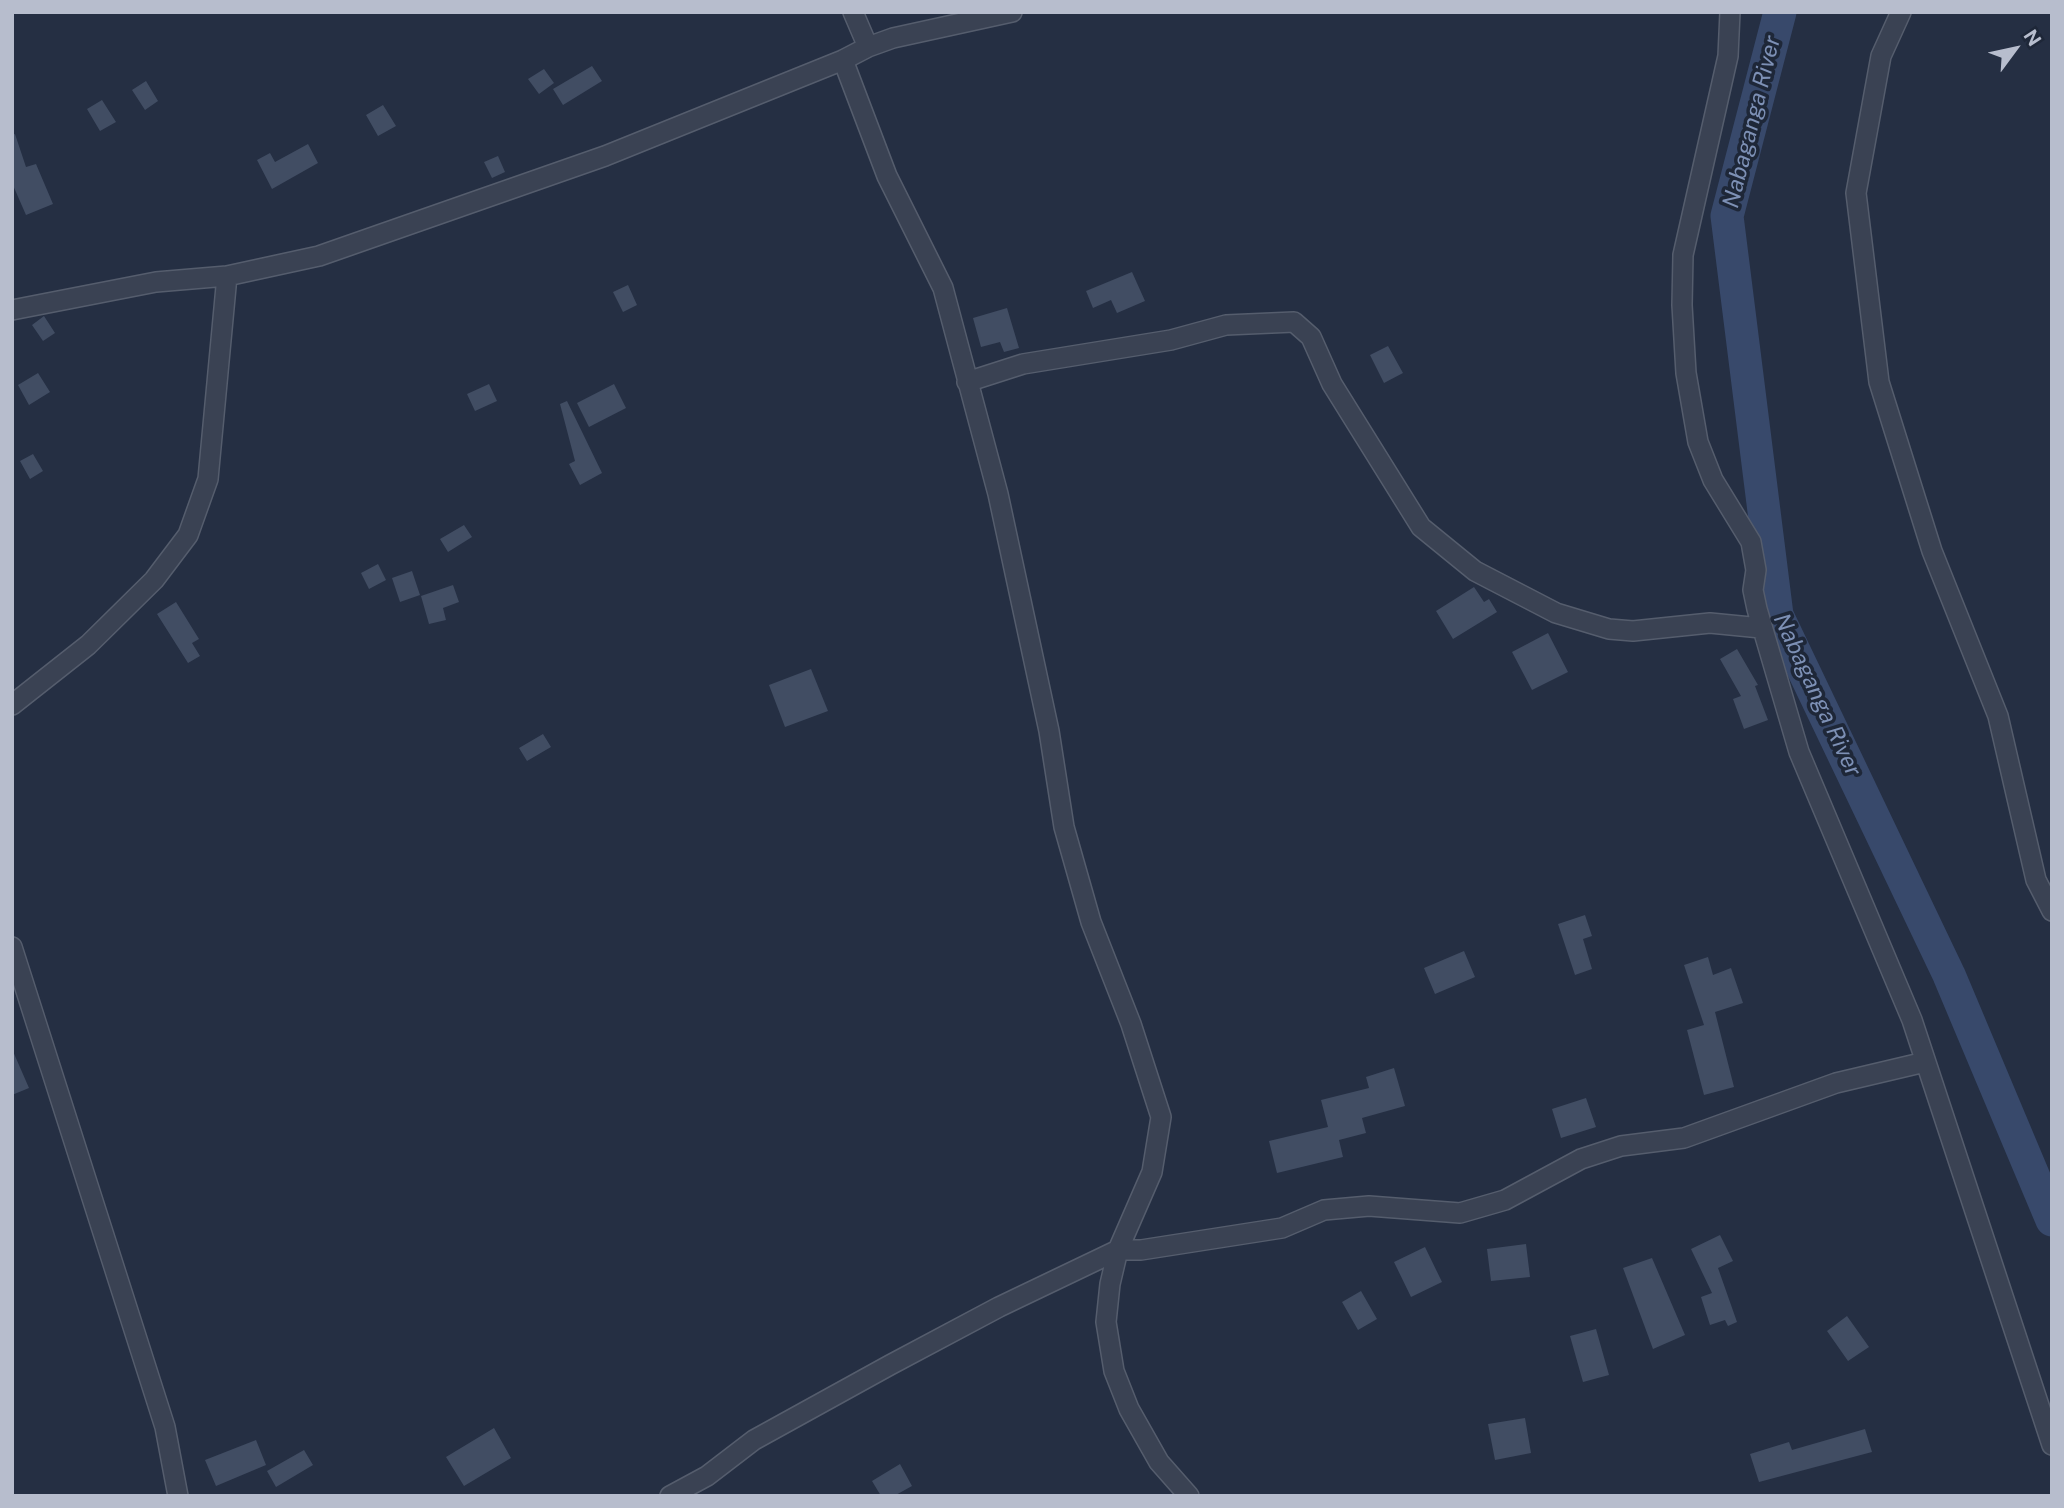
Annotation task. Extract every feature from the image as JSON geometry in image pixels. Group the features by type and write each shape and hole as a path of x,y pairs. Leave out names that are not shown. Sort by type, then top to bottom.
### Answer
{"street":[{"path":"853,12 868,47"},
{"path":"12,310 156,282 227,276 332,252 605,156 893,38 1012,12"},
{"path":"1730,12 1725,69 1683,255 1682,304 1686,373 1698,442 1713,480 1751,542 1756,570 1753,590 1761,628 1799,752 1878,932 1912,1020 2052,1445"},
{"path":"1901,12 1881,56 1856,193 1879,382 1932,551 1998,716 2036,880 2052,911"},
{"path":"843,60 887,176 943,288 998,494 1049,731 1064,827 1091,922 1131,1024 1161,1117 1152,1172 1118,1250 1110,1284 1106,1322 1114,1371 1129,1409 1159,1462 1189,1496"},
{"path":"12,705 88,645 154,580 188,535 208,479 227,276"},
{"path":"967,382 1023,364 1171,340 1226,325 1294,322 1311,338 1332,384 1421,527 1475,571 1556,613 1609,629 1633,631 1710,623 1761,628"},
{"path":"12,947 165,1427 178,1496"},
{"path":"670,1496 707,1476 754,1440 890,1364 999,1307 1118,1250 1141,1250 1282,1228 1324,1210 1369,1206 1460,1213 1505,1200 1581,1159 1621,1146 1684,1138 1836,1083 1925,1062"}],"building":[{"path":"592,66 602,81 563,105 553,89"},
{"path":"544,69 554,83 539,94 528,79"},
{"path":"146,81 158,101 145,110 132,90"},
{"path":"102,100 116,122 100,131 87,109"},
{"path":"383,105 396,126 378,136 366,115"},
{"path":"15,134 26,167 36,164 53,204 26,215 12,183 12,135"},
{"path":"308,144 318,163 272,189 257,160 270,153 275,162"},
{"path":"498,156 505,172 492,178 484,162"},
{"path":"1132,272 1145,301 1117,313 1111,300 1093,308 1086,291"},
{"path":"628,285 637,305 623,312 613,292"},
{"path":"1007,308 1019,348 1004,352 1000,342 981,347 973,318"},
{"path":"44,316 55,333 43,341 32,325"},
{"path":"1388,346 1403,373 1384,383 1370,355"},
{"path":"38,373 50,392 29,405 18,385"},
{"path":"489,384 497,401 475,411 467,394"},
{"path":"614,384 626,408 589,427 577,403"},
{"path":"567,401 602,473 580,485 569,464 575,461 560,404"},
{"path":"33,454 43,471 30,479 20,461"},
{"path":"464,525 472,537 448,552 440,539"},
{"path":"378,564 386,580 369,589 361,573"},
{"path":"412,571 420,595 400,602 392,578"},
{"path":"453,585 459,602 443,608 446,620 429,624 421,596"},
{"path":"1474,587 1484,602 1489,599 1497,612 1453,639 1436,611"},
{"path":"176,602 199,639 192,643 200,656 188,663 157,614"},
{"path":"1548,633 1568,672 1532,690 1512,652"},
{"path":"1737,649 1758,685 1755,686 1768,720 1744,729 1733,699 1741,696 1720,659"},
{"path":"811,669 828,711 785,727 769,685"},
{"path":"543,734 551,747 527,761 519,748"},
{"path":"1585,915 1592,936 1583,939 1592,969 1575,975 1558,924"},
{"path":"1464,951 1475,977 1435,994 1424,968"},
{"path":"1708,957 1713,975 1731,968 1743,1003 1715,1012 1734,1087 1704,1095 1687,1030 1704,1025 1684,965"},
{"path":"12,1049 29,1088 12,1095"},
{"path":"1394,1068 1405,1106 1362,1118 1366,1133 1339,1140 1343,1157 1277,1173 1269,1141 1328,1127 1321,1100 1369,1088 1366,1077"},
{"path":"1586,1098 1596,1127 1561,1138 1552,1109"},
{"path":"1720,1235 1733,1261 1718,1268 1737,1322 1728,1326 1725,1320 1710,1325 1701,1297 1712,1293 1691,1249"},
{"path":"1526,1244 1530,1277 1491,1281 1487,1249"},
{"path":"1425,1247 1442,1282 1411,1297 1394,1262"},
{"path":"1652,1258 1685,1335 1653,1349 1623,1268"},
{"path":"1361,1291 1377,1319 1358,1330 1342,1302"},
{"path":"1847,1316 1869,1347 1848,1361 1827,1331"},
{"path":"1596,1329 1609,1375 1583,1382 1570,1336"},
{"path":"1525,1418 1531,1453 1495,1460 1488,1424"},
{"path":"494,1428 511,1458 464,1486 446,1457"},
{"path":"1865,1429 1872,1452 1759,1482 1750,1454 1789,1442 1792,1450"},
{"path":"256,1440 266,1465 216,1486 205,1460"},
{"path":"304,1450 313,1465 276,1487 267,1471"},
{"path":"900,1464 912,1486 894,1496 881,1496 872,1481"}],"waterway":[{"name":"Nabaganga River","path":"1780,12 1727,216 1777,615 1949,975 2052,1220"}]}
